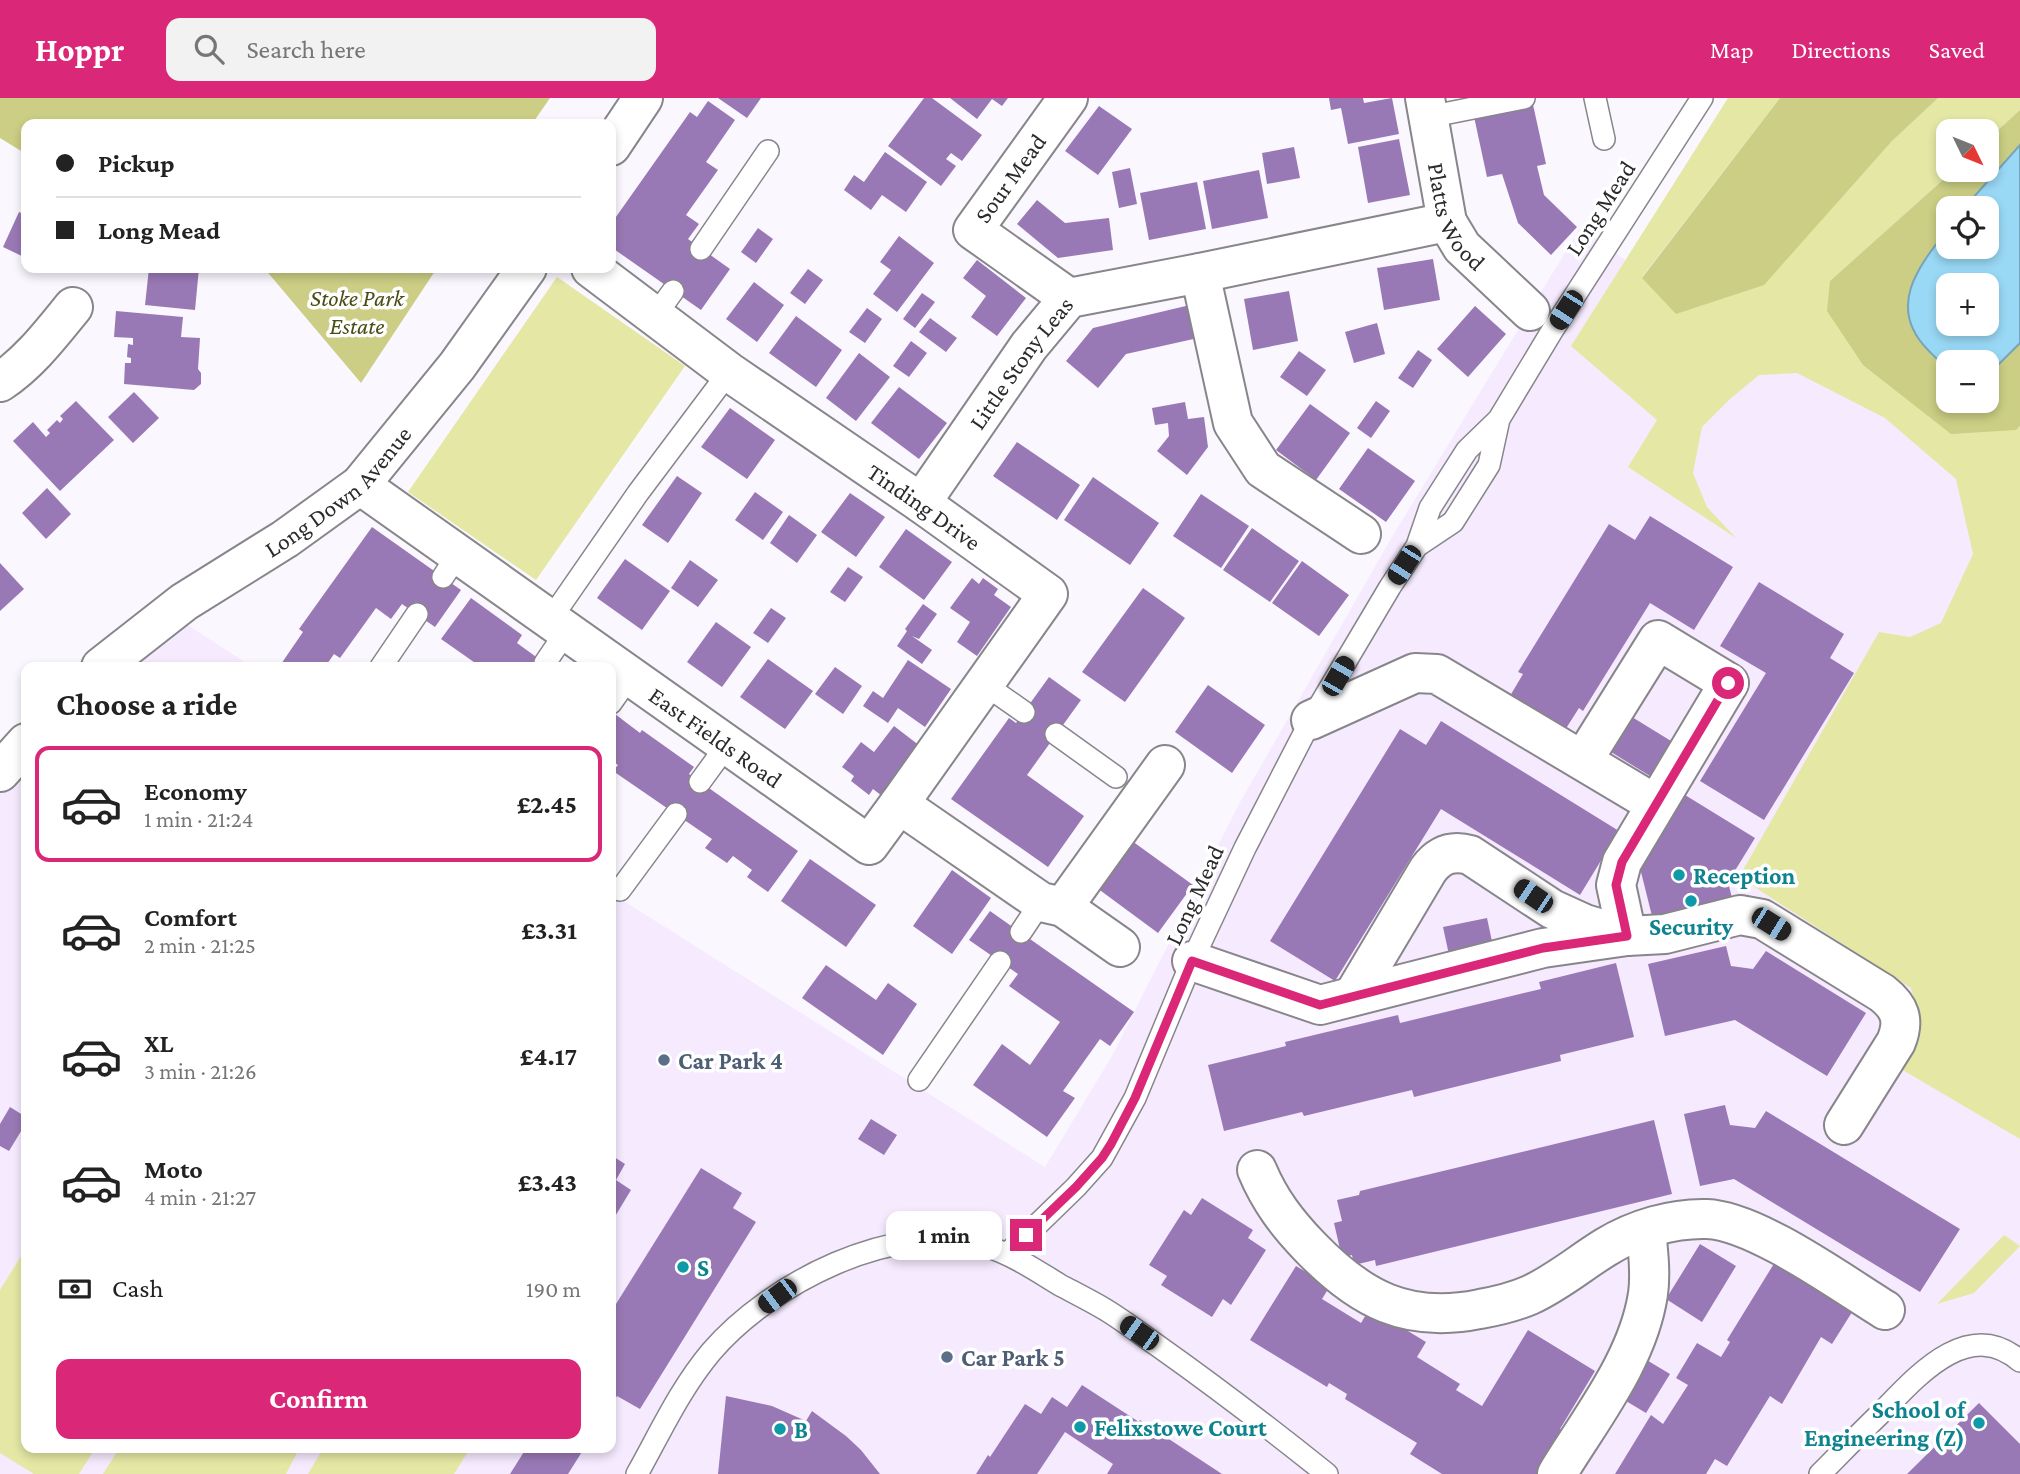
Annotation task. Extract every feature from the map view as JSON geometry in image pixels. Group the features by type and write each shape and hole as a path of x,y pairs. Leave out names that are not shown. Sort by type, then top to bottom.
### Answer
{"street":[{"path":"616,138 643,98"},
{"name":"Sour Mead","path":"1068,98 973,230 1069,298"},
{"name":"Platts Wood","path":"1427,108 1447,222 1462,247 1530,310"},
{"name":"Little Stony Leas","path":"921,503 1029,346 1069,298 1200,274 1447,222"},
{"name":"Long Down Avenue","path":"107,662 184,602 285,539 360,485 457,366 523,273"},
{"name":"Tinding Drive","path":"601,273 664,303 729,372 921,503 1048,594 899,804"},
{"path":"1200,274 1233,423 1263,469 1361,534"},
{"path":"0,382 15,373 73,307"},
{"name":"East Fields Road","path":"360,485 450,566 558,626 593,662"},
{"path":"1583,760 1658,640 1728,683 1627,851 1618,874 1617,895 1627,936"},
{"path":"1311,720 1402,678 1426,672 1446,678 1655,804"},
{"name":"East Fields Road","path":"620,690 727,745 870,845 899,804"},
{"path":"0,772 21,749"},
{"path":"1042,914 1165,765"},
{"path":"899,804 1042,914 1120,947"},
{"path":"1353,996 1428,870 1443,855 1456,852 1470,855 1569,918 1627,936"},
{"path":"1192,961 1311,1003 1330,1003 1543,948 1627,936 1665,934 1740,915 1752,915 1771,924 1894,1002 1900,1011 1901,1031 1844,1125"},
{"path":"1257,1170 1267,1194 1280,1214 1328,1266 1372,1298 1395,1307 1418,1312 1471,1311 1515,1302 1544,1288 1605,1247 1646,1230 1677,1222 1708,1219 1733,1224 1766,1238 1885,1310"},
{"path":"1557,1474 1615,1380 1639,1328 1648,1291 1646,1230"}],"lane":[{"path":"1427,108 1524,98"},
{"path":"1595,98 1604,139"},
{"name":"Long Mead","path":"1007,1254 1102,1158 1135,1098 1192,961 1245,848 1311,720 1390,587 1417,547 1453,522 1489,465 1499,419 1552,331 1702,98"},
{"path":"701,249 768,151"},
{"path":"545,662 558,626 638,493 729,372"},
{"path":"384,662 417,614"},
{"path":"984,684 1024,712"},
{"path":"1056,734 1116,777"},
{"path":"700,782 727,745"},
{"path":"620,890 676,814"},
{"path":"919,1080 1000,962"},
{"path":"637,1474 696,1372 729,1334 777,1296 848,1259 900,1242 934,1239 982,1245 1007,1254 1106,1311 1230,1397 1327,1474"},
{"path":"1820,1474 1922,1371 1945,1356 1965,1348 1984,1346 1998,1347 2020,1361"}],"shaded area":[{"path":"1780,98 2020,98 2020,1474 0,1474 0,772 21,749 21,1453 616,1453 616,896 1045,1167 1112,1056 1239,804 1392,537 1580,228 1625,260 1642,277"},
{"path":"169,613 244,662 107,662"}],"green space":[{"path":"0,98 550,98 535,119 21,119 21,151 0,138"},
{"path":"1728,98 1780,98 1642,277 1891,142 1938,98 2020,98 2020,110 1999,129 1999,119 1936,119 1936,182 1941,182 1830,281 1863,365 1936,396 1936,413 1976,413 2016,430 2020,426 2020,1139 1901,1069 1918,1014 1911,988 1739,877 1879,632 1910,637 1941,623 1973,554 1956,479 1885,418 1797,373 1759,375 1702,427 1693,473 1707,507 1736,538 1628,467 1657,420 1571,346"},
{"path":"1780,98 1938,98 1891,142 1764,285 1676,314 1642,278"},
{"path":"2020,110 2020,426 2016,430 1951,434 1863,365 1827,311 1830,281 1941,182 1999,182 1999,129"},
{"name":"Stoke Park Estate","path":"268,273 434,273 361,383"},
{"path":"557,277 685,366 536,580 408,492"},
{"path":"2004,1235 2020,1246 1974,1293 1937,1304"},
{"path":"21,1256 21,1453 92,1453 79,1474 34,1474 0,1453 0,1290"},
{"path":"116,1453 297,1453 286,1474 103,1474"},
{"path":"320,1453 467,1453 454,1474 308,1474"}],"water":[{"path":"2020,145 2020,343 1999,364 1999,350 1936,350 1936,358 1916,334 1909,318 1908,303 1917,273 1936,245 1936,259 1999,259 1999,196 1975,196 1987,182 1999,182 1999,169"}],"building":[{"path":"718,98 761,98 747,118"},
{"path":"924,98 932,98 982,135 962,161 951,153 946,159 956,166 941,186 888,146"},
{"path":"950,98 1008,98 1002,106 992,99 977,119"},
{"path":"1329,98 1363,98 1364,103 1392,98 1399,134 1348,144 1341,108 1331,110"},
{"path":"1532,100 1546,164 1537,166 1544,195 1577,227 1551,255 1518,223 1502,174 1487,177 1473,112"},
{"path":"708,101 735,120 706,162 718,170 686,215 699,224 688,239 730,269 701,310 616,250 616,217 690,112 697,117"},
{"path":"1099,106 1132,129 1098,175 1065,151"},
{"path":"1399,139 1410,195 1368,203 1358,147"},
{"path":"1294,147 1300,178 1267,184 1262,153"},
{"path":"885,152 927,182 906,212 882,195 871,210 844,190 854,175 864,182"},
{"path":"1130,168 1137,204 1119,208 1112,172"},
{"path":"1259,170 1268,218 1212,229 1203,181"},
{"path":"1197,182 1206,229 1149,240 1140,193"},
{"path":"1037,200 1065,223 1109,218 1113,250 1058,258 1017,224"},
{"path":"19,212 21,213 21,256 3,247"},
{"path":"758,228 773,239 756,263 741,252"},
{"path":"899,236 934,263 897,312 873,294 891,270 880,262"},
{"path":"1433,259 1440,300 1384,310 1377,268"},
{"path":"977,260 1026,298 997,336 971,317 986,296 963,278"},
{"path":"808,269 823,280 805,304 790,293"},
{"path":"148,273 199,273 195,310 145,305"},
{"path":"754,282 784,305 757,342 726,319"},
{"path":"1289,291 1298,341 1253,350 1244,299"},
{"path":"922,293 935,302 915,328 903,319"},
{"path":"1190,305 1198,338 1126,354 1098,388 1066,361 1093,328"},
{"path":"1475,306 1506,334 1468,377 1437,349"},
{"path":"867,308 882,319 865,343 849,332"},
{"path":"116,311 183,317 181,337 200,338 198,369 201,373 201,384 194,390 124,384 125,363 131,363 131,358 127,357 128,344 133,345 133,338 114,337"},
{"path":"796,316 842,350 816,387 769,353"},
{"path":"930,318 957,338 946,352 919,332"},
{"path":"1377,323 1385,354 1354,363 1345,332"},
{"path":"911,341 927,353 909,377 893,366"},
{"path":"1418,350 1432,360 1413,388 1398,378"},
{"path":"1299,351 1326,370 1307,396 1280,377"},
{"path":"859,353 890,377 856,421 826,398"},
{"path":"899,387 947,423 919,459 871,423"},
{"path":"134,392 159,418 133,443 108,417"},
{"path":"76,401 114,440 60,491 13,441 33,422 46,437 50,433 47,430 57,420 60,423 63,419 60,416"},
{"path":"1376,401 1390,411 1371,438 1357,428"},
{"path":"1185,402 1188,419 1204,417 1208,447 1187,475 1157,451 1169,436 1168,423 1155,425 1152,408"},
{"path":"1310,404 1350,433 1316,480 1276,450"},
{"path":"730,408 775,440 747,479 701,447"},
{"path":"1017,442 1080,485 1057,520 993,476"},
{"path":"1368,448 1415,481 1386,522 1339,489"},
{"path":"677,476 702,493 668,543 642,525"},
{"path":"1093,477 1159,523 1130,565 1064,520"},
{"path":"47,488 71,514 46,539 22,513"},
{"path":"755,492 783,512 763,540 735,520"},
{"path":"850,493 885,517 856,557 821,532"},
{"path":"1201,494 1249,526 1221,568 1173,536"},
{"path":"789,515 817,535 797,563 770,543"},
{"path":"1650,516 1733,567 1694,630 1650,603 1583,711 1579,708 1565,730 1510,696 1523,674 1518,672 1609,524 1635,540"},
{"path":"372,527 461,590 435,627 402,604 391,619 376,608 340,658 334,654 328,662 282,662 303,632 299,629"},
{"path":"1252,528 1299,561 1270,602 1223,570"},
{"path":"906,529 952,562 924,600 879,567"},
{"path":"625,559 670,591 642,630 597,598"},
{"path":"690,560 718,580 698,607 671,588"},
{"path":"1302,561 1349,595 1319,636 1272,603"},
{"path":"0,563 24,589 0,611"},
{"path":"848,567 863,577 845,602 830,592"},
{"path":"972,578 979,584 983,578 998,589 994,595 1011,607 977,656 957,642 970,622 950,608"},
{"path":"1759,582 1844,634 1830,658 1854,673 1764,820 1700,781 1766,673 1720,646"},
{"path":"1143,588 1185,618 1125,702 1082,672"},
{"path":"471,598 522,635 517,643 543,662 474,662 441,639"},
{"path":"923,604 937,614 919,639 912,636 932,650 922,664 897,646 907,631 905,629"},
{"path":"771,608 786,618 768,643 753,633"},
{"path":"716,622 751,647 722,687 687,662"},
{"path":"768,659 813,691 785,729 740,697"},
{"path":"908,660 951,689 925,727 898,708 888,723 863,706 873,691 883,698"},
{"path":"835,667 862,686 843,714 815,694"},
{"path":"1049,677 1081,700 1027,775 1084,816 1048,867 951,799 1009,718 1016,723"},
{"path":"1208,685 1265,725 1232,773 1175,732"},
{"path":"616,715 694,767 689,774 798,851 768,892 747,877 752,870 733,856 727,863 705,848 712,839 616,773"},
{"path":"1632,717 1671,741 1650,776 1611,752"},
{"path":"1441,721 1619,831 1580,895 1441,809 1335,981 1270,941 1400,729 1426,745"},
{"path":"894,726 920,746 882,796 873,789 869,795 851,781 854,776 842,767 861,742 874,752"},
{"path":"1685,795 1755,838 1728,882 1733,902 1653,920 1640,868"},
{"path":"1132,841 1193,885 1158,933 1097,888"},
{"path":"810,859 876,905 846,947 781,901"},
{"path":"952,870 991,898 952,954 913,926"},
{"path":"990,911 1134,1012 1110,1046 1100,1039 1063,1091 1075,1098 1047,1137 973,1085 1002,1044 1030,1065 1060,1022 1009,986 1018,974 969,940"},
{"path":"1487,918 1493,946 1449,955 1443,927"},
{"path":"1726,946 1731,966 1753,969 1766,951 1866,1013 1827,1076 1735,1020 1665,1036 1648,964"},
{"path":"1616,963 1634,1037 1560,1055 1561,1061 1414,1097 1412,1090 1304,1116 1302,1112 1224,1131 1208,1065 1286,1046 1285,1042 1398,1015 1400,1023 1541,989 1539,982"},
{"path":"826,965 876,1000 888,983 917,1004 883,1055 802,998"},
{"path":"1725,1105 1730,1125 1755,1128 1766,1111 1960,1229 1920,1292 1734,1179 1700,1186 1684,1114"},
{"path":"10,1107 21,1114 21,1131 9,1151 0,1146 0,1124"},
{"path":"871,1119 897,1135 884,1155 858,1139"},
{"path":"1654,1120 1672,1194 1376,1266 1375,1260 1354,1265 1352,1255 1342,1258 1334,1223 1342,1221 1337,1200 1359,1195 1360,1191"},
{"path":"616,1158 625,1164 616,1180"},
{"name":"S","path":"701,1168 742,1193 733,1208 756,1222 640,1409 616,1398 616,1304"},
{"path":"616,1180 631,1190 616,1215"},
{"path":"1202,1198 1253,1230 1248,1238 1266,1250 1231,1305 1223,1299 1212,1317 1161,1285 1167,1276 1149,1265 1184,1210 1191,1215"},
{"path":"1700,1244 1736,1266 1702,1322 1666,1299"},
{"path":"1775,1262 1854,1309 1832,1344 1821,1337 1782,1404 1770,1396 1727,1466 1715,1459 1706,1474 1615,1474 1651,1415 1663,1424 1688,1385 1676,1378 1697,1343 1721,1357 1730,1342 1727,1340"},
{"path":"1296,1266 1330,1286 1322,1299 1361,1323 1370,1308 1426,1342 1417,1357 1460,1384 1456,1390 1482,1406 1528,1330 1595,1371 1560,1429 1566,1432 1541,1474 1442,1474 1410,1454 1417,1443 1345,1399 1347,1394 1329,1383 1327,1387 1250,1340"},
{"path":"1645,1359 1670,1374 1646,1413 1621,1398"},
{"name":"Felixstowe Court","path":"1082,1385 1222,1474 1107,1474 1113,1464 1065,1432 1037,1474 976,1474 1025,1404 1041,1414 1052,1397 1067,1407"},
{"name":"B","path":"726,1396 772,1406 806,1421 812,1411 846,1436 880,1474 718,1474"},
{"name":"School of Engineering (Z)","path":"1979,1403 2020,1444 2020,1474 1907,1474"},
{"path":"523,1453 581,1453 568,1474 510,1474"}],"place":[{"name":"Reception","path":"1679,875"},
{"name":"Security","path":"1691,901"},
{"name":"Car Park 4","path":"664,1060"},
{"name":"S","path":"683,1267"},
{"name":"Car Park 5","path":"947,1357"},
{"name":"School of Engineering (Z)","path":"1979,1423"},
{"name":"Felixstowe Court","path":"1080,1427"},
{"name":"B","path":"780,1429"}],"route":[{"path":"1026,1235 1076,1187 1111,1144 1135,1098 1192,961 1320,1005 1543,948 1627,936 1616,885 1622,862 1728,683"}]}
